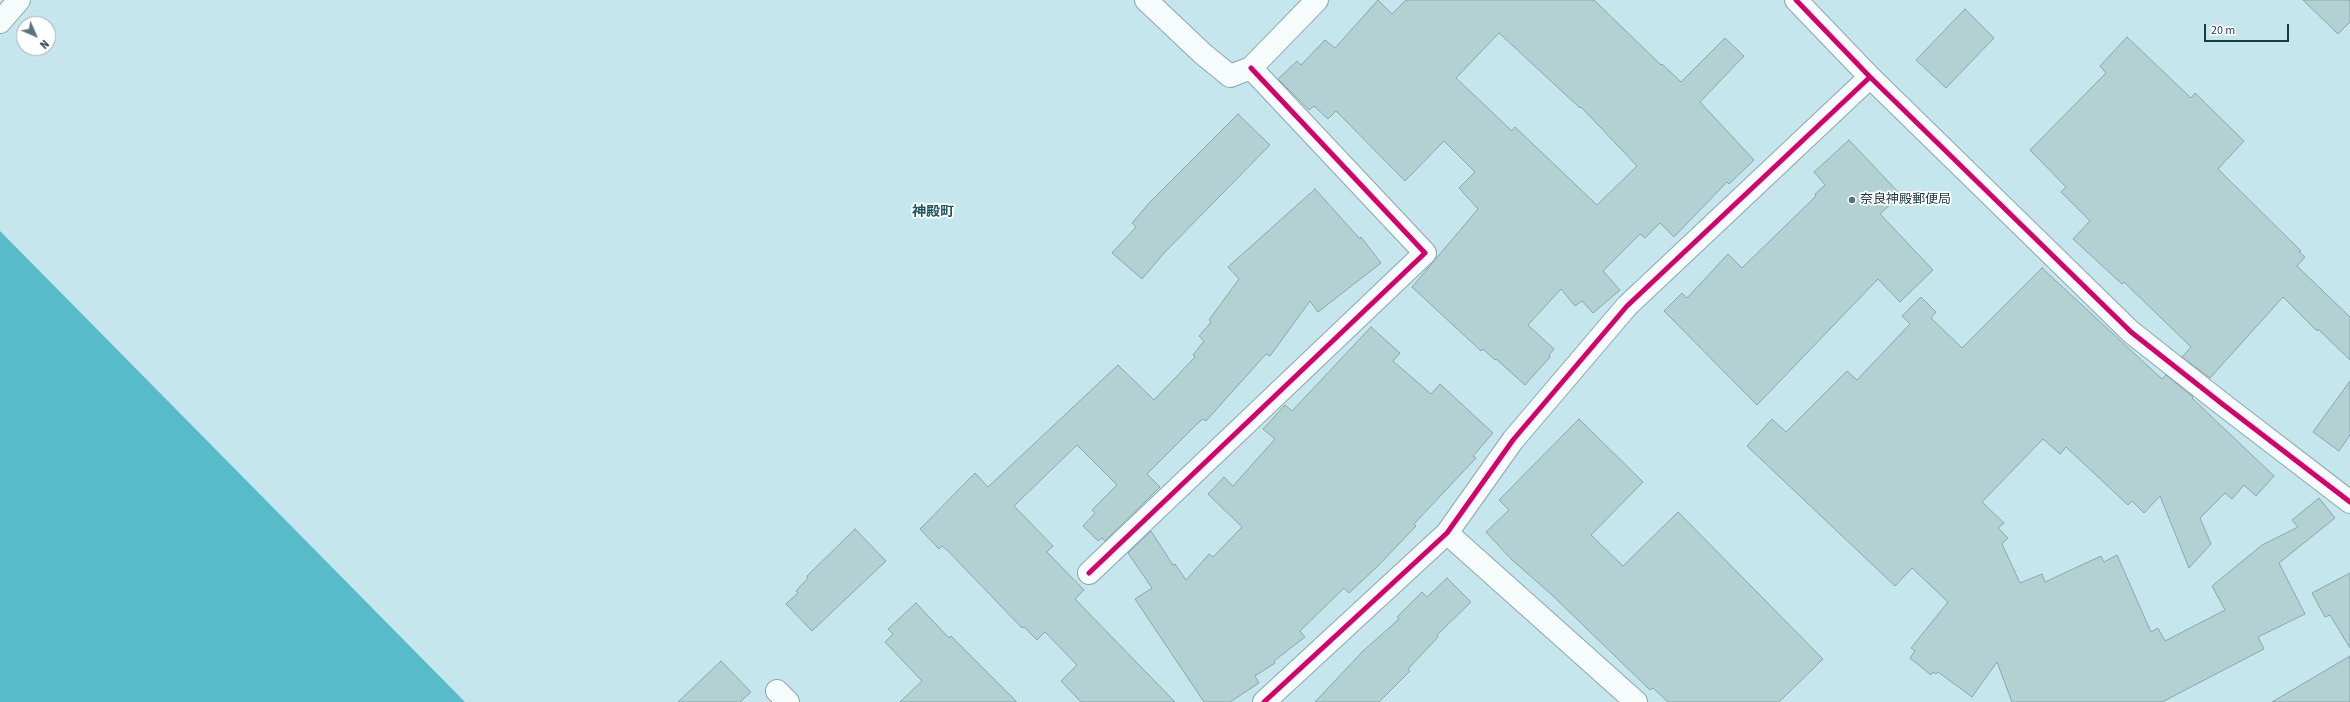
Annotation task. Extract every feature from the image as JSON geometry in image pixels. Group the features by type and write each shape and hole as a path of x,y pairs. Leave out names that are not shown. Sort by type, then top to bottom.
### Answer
{"street":[{"path":"0,22 19,0"},
{"path":"1146,0 1203,54 1230,76 1251,68 1317,0"},
{"path":"1796,0 1870,77 2131,332 2350,502"},
{"path":"1089,573 1425,253 1251,68"},
{"path":"1264,702 1447,533 1513,440 1627,306 1870,77"},
{"path":"1447,533 1636,702"}],"water":[{"path":"0,231 465,702 0,702"}],"building":[{"path":"1378,0 1392,14 1406,0 1594,0 1661,65 1662,64 1681,82 1725,38 1744,56 1700,102 1754,160 1729,184 1727,182 1674,237 1660,223 1645,238 1640,234 1603,271 1620,290 1593,313 1582,301 1575,306 1561,289 1528,325 1554,349 1549,355 1550,357 1525,385 1496,359 1495,360 1483,349 1481,351 1412,287 1478,209 1459,188 1475,172 1444,141 1405,181 1336,111 1328,119 1314,106 1309,110 1278,79 1297,61 1301,65 1325,40 1335,48","holes":["1499,33 1580,108 1581,107 1637,166 1597,205 1515,127 1512,131 1456,78"]},
{"path":"2303,0 2350,0 2350,22 2338,34"},
{"path":"1965,9 1994,38 1946,88 1916,60"},
{"path":"2127,37 2191,98 2195,93 2244,141 2218,169 2301,251 2299,252 2305,257 2297,266 2350,317 2350,360 2318,329 2317,331 2283,297 2210,378 2182,357 2191,347 2124,282 2122,284 2073,239 2090,221 2061,192 2066,187 2030,150 2106,73 2100,66"},
{"path":"1238,114 1270,145 1165,252 1142,279 1112,253 1136,227 1132,223 1150,202"},
{"path":"1849,140 1901,195 1880,214 1933,270 1900,302 1878,279 1757,405 1664,311 1682,293 1687,298 1728,254 1742,268 1816,196 1815,194 1825,185 1814,172"},
{"path":"1315,189 1360,239 1361,237 1381,263 1318,312 1310,301 1270,356 1266,354 1206,421 1203,419 1198,423 1147,474 1160,487 1105,541 1102,538 1098,541 1083,526 1095,513 1092,510 1117,485 1077,445 1014,506 1053,546 1047,552 1084,590 1075,599 1175,702 1081,702 1061,681 1077,665 1045,632 1037,640 1024,627 1022,628 947,550 942,546 939,549 920,529 975,473 988,487 1118,365 1154,400 1195,357 1193,355 1204,341 1199,336 1211,322 1209,320 1239,279 1228,267"},
{"path":"2042,268 2162,379 2166,375 2193,397 2192,398 2274,476 2256,496 2244,485 2232,499 2225,493 2200,518 2211,544 2189,568 2160,496 2144,513 2132,501 2128,505 2066,447 2060,454 2043,439 1982,502 2004,523 1998,528 2008,538 2002,544 2020,583 2042,574 2045,582 2101,556 2104,562 2117,555 2151,632 2158,628 2165,641 2225,610 2212,586 2262,545 2298,527 2292,520 2319,498 2335,518 2279,563 2305,614 2258,637 2264,649 2162,702 2012,702 1997,662 1972,697 1938,672 1936,674 1933,672 1931,675 1910,658 1915,651 1911,648 1948,602 1912,568 1895,586 1747,446 1772,419 1786,432 1847,371 1857,380 1910,324 1902,316 1921,297 1936,312 1931,318 1962,348"},
{"path":"1371,327 1400,353 1393,361 1431,394 1440,384 1493,433 1473,456 1476,458 1414,524 1416,526 1378,566 1349,593 1344,588 1300,631 1305,637 1274,661 1275,663 1255,676 1259,683 1230,702 1204,702 1135,599 1152,588 1128,553 1151,531 1173,565 1175,564 1186,580 1209,554 1213,557 1242,527 1208,494 1224,477 1233,486 1275,439 1263,429 1285,405 1292,411"},
{"path":"2350,381 2350,435 2339,451 2313,432"},
{"path":"1579,419 1643,482 1591,535 1623,566 1678,512 1823,659 1779,702 1668,702 1653,688 1650,690 1552,595 1511,559 1486,532 1509,510 1499,500"},
{"path":"855,529 886,561 812,631 786,604 798,593 796,591 808,578 807,576"},
{"path":"2350,573 2350,648 2330,615 2325,617 2312,593"},
{"path":"1447,578 1471,602 1437,635 1438,637 1408,669 1410,671 1379,702 1315,702 1362,652 1399,619 1397,617 1422,592 1427,597"},
{"path":"916,603 949,638 951,636 1017,702 900,702 922,681 885,642 893,634 888,629"},
{"path":"2350,656 2350,702 2272,702"},
{"path":"721,661 751,692 740,702 678,702"}],"cycle path":[{"path":"1796,0 1870,77 2131,332 2350,502"},
{"path":"1089,573 1425,253 1251,68"},
{"path":"1264,702 1447,533 1513,440 1627,306 1870,77"}],"place":[{"name":"奈良神殿郵便局","path":"1852,200"}],"district":[{"name":"神殿町","path":"933,213"}]}
